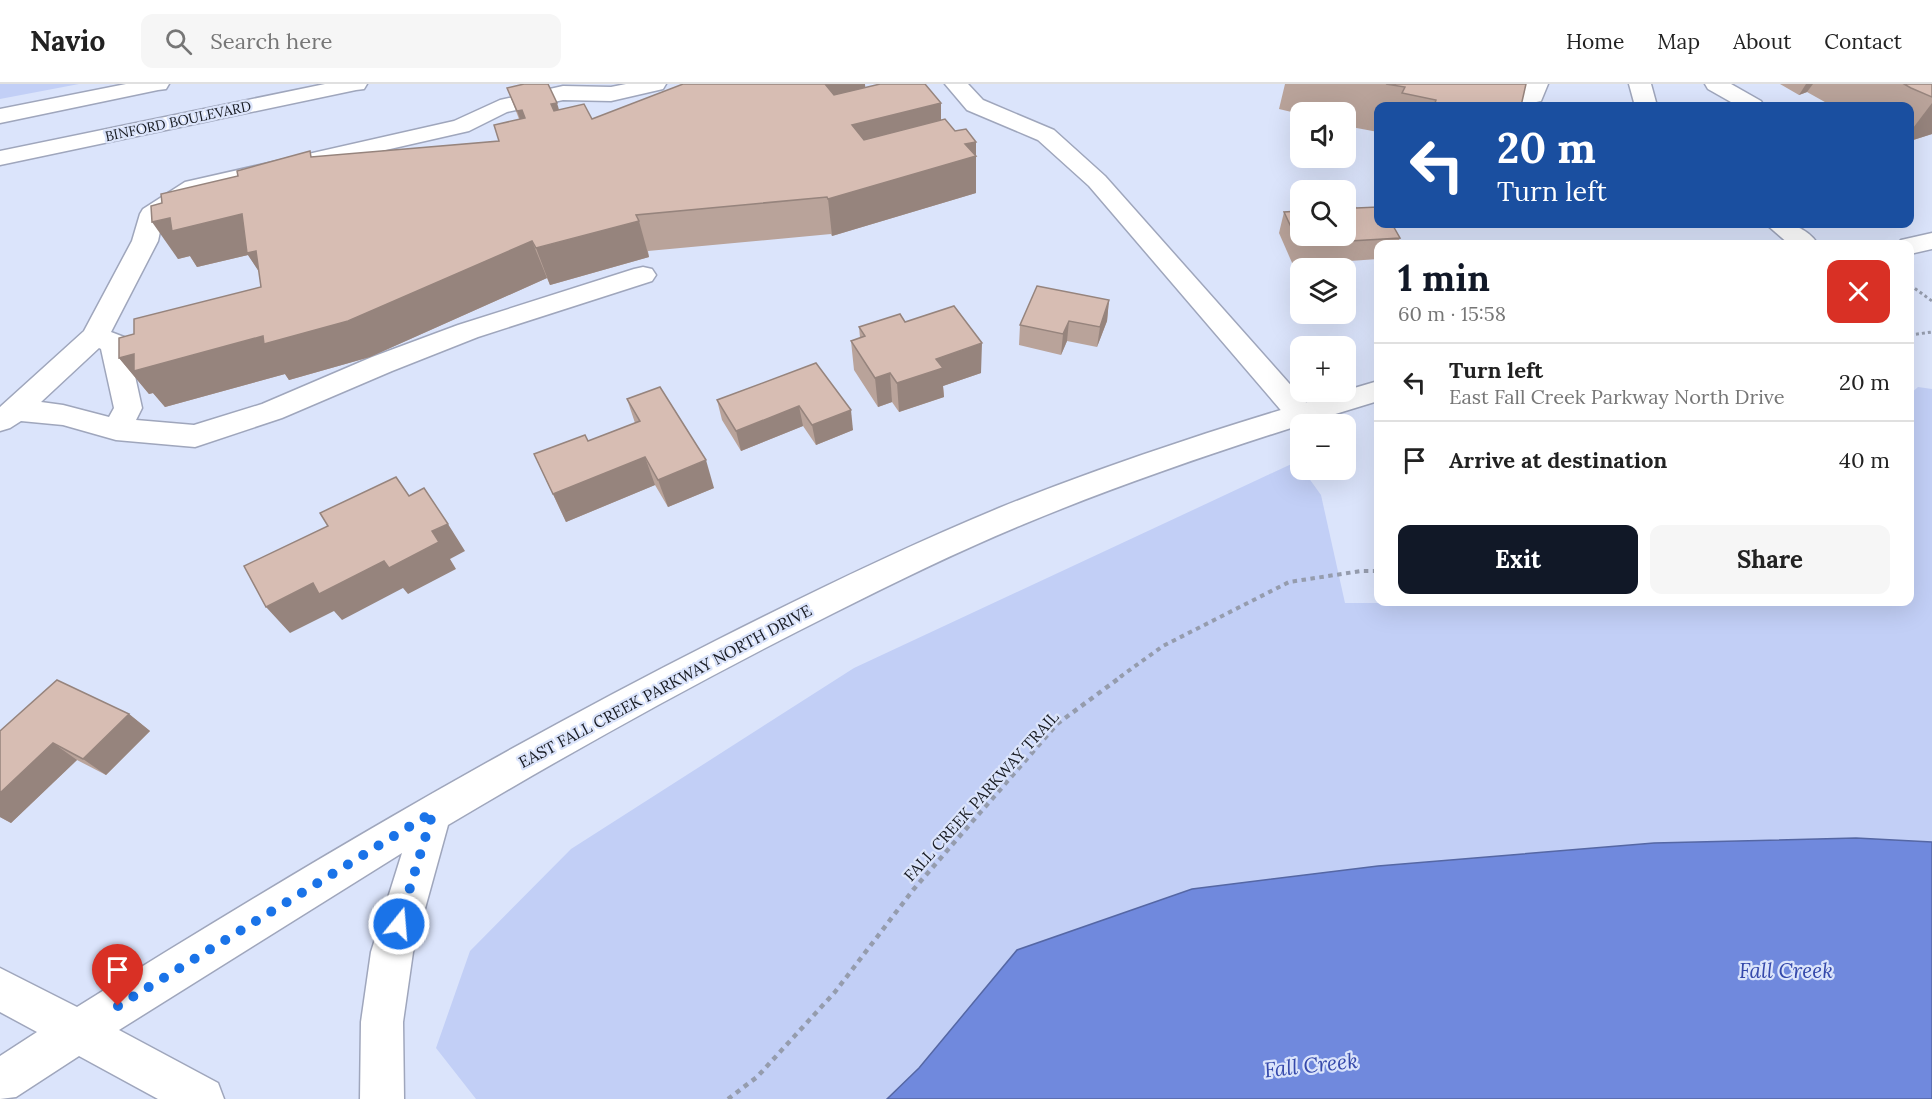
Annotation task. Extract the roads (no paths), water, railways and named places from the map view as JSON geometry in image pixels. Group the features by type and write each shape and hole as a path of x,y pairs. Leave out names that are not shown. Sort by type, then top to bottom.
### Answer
{"main road":[{"path":"0,116 158,84"},
{"name":"BINFORD BOULEVARD","path":"0,158 356,84"},
{"path":"8,415 95,336 145,241 152,214 193,187 461,126 500,107 563,93 611,94 655,84"},
{"path":"956,84 975,105 1046,135 1097,181 1300,414"},
{"path":"1461,84 1527,97 1533,96 1537,84"},
{"path":"1640,84 1645,102"},
{"path":"1716,84 1746,102"},
{"path":"581,112 611,94"},
{"path":"461,126 503,131"},
{"path":"1783,228 1800,240"},
{"path":"1914,245 1932,241"},
{"path":"8,415 63,415 116,429 195,436 272,411 382,364 468,331 643,275"},
{"path":"95,336 114,344 128,408 116,429"},
{"name":"EAST FALL CREEK PARKWAY NORTH DRIVE","path":"1304,414 1374,392"},
{"name":"EAST FALL CREEK PARKWAY NORTH DRIVE","path":"0,1082 433,812 637,697 863,584 1044,503 1164,459 1290,419"},
{"path":"382,1099 382,1022 392,952 433,812"},
{"path":"0,989 202,1099"}],"water":[{"name":"Fall Creek","path":"1856,838 1932,842 1932,1099 887,1099 919,1068 1017,950 1192,889 1378,866 1654,843"}]}
